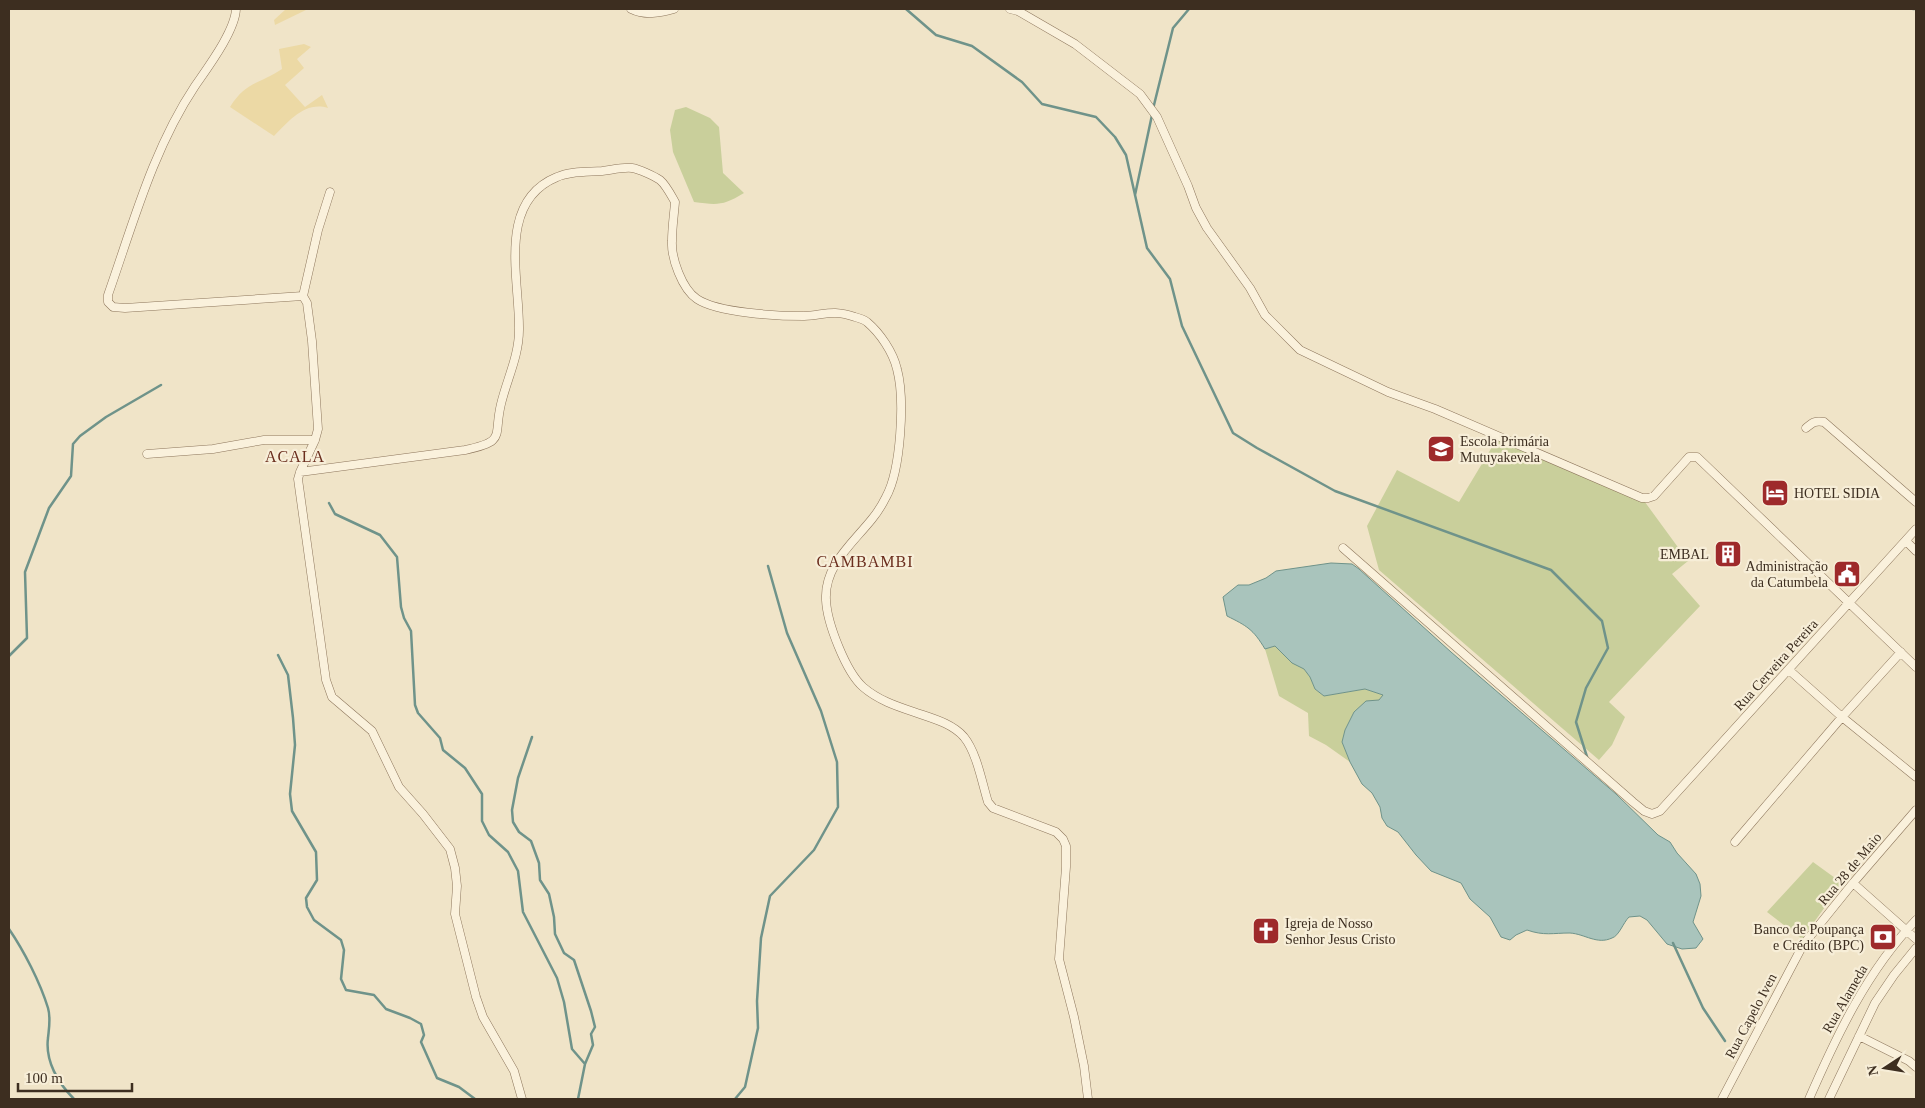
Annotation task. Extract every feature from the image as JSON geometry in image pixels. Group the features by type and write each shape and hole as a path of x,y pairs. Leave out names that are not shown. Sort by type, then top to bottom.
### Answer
{"street":[{"path":"236,9 235,18 209,66 194,88 160,148 108,295 108,302 113,307 125,308 304,296"},
{"path":"631,9 639,13 661,13 674,9"},
{"path":"1010,9 1018,11 1074,44 1144,99 1157,117 1196,208 1207,228 1250,288 1265,315 1300,350 1388,392 1434,409 1642,498 1654,496 1689,457 1697,457 1916,666"},
{"path":"300,472 465,450 495,439 498,434 499,410 514,364 519,332 515,271 515,244 518,224 525,206 534,191 558,176 632,168 660,181 675,202 671,242 679,276 696,299 714,307 742,311 786,316 841,312 865,321 889,349 897,368 901,405 898,459 893,483 874,517 835,563 830,575 825,598 830,626 852,674 863,687 886,702 936,720 956,730 964,737 972,754 988,802 993,808 1056,832 1063,839 1066,846 1066,867 1058,959 1076,1027 1088,1099"},
{"path":"330,192 318,230 304,296 307,303 314,358 318,429 298,479 326,680 332,697 372,731 399,786 450,849 457,886 455,914 476,998 483,1017 514,1071 522,1099"},
{"path":"1806,428 1812,422 1824,422 1916,502"},
{"path":"147,454 213,449 264,440 315,440"},
{"name":"Rua Cerveira Pereira","path":"1343,548 1638,806 1652,814 1660,811 1916,528"},
{"path":"1906,541 1916,551"},
{"path":"1734,842 1901,652"},
{"path":"1789,670 1842,717 1916,777"},
{"name":"Rua 28 de Maio","path":"1803,945 1916,810"},
{"path":"1853,883 1916,939"},
{"name":"Rua Alameda","path":"1809,1099 1840,1030 1862,991 1916,920"},
{"name":"Rua Capelo Iven","path":"1722,1099 1803,945"},
{"name":"Rua Alameda","path":"1829,1099 1876,1003 1894,975 1916,948"},
{"path":"1859,1036 1909,1060 1916,1067"}],"green space":[{"path":"686,107 710,118 719,127 723,173 744,193 720,204 694,202 673,152 670,130 675,110"},
{"path":"1498,437 1642,498 1688,561 1672,574 1700,606 1609,702 1625,717 1612,745 1599,760 1379,570 1367,526 1397,470 1459,502"},
{"path":"1275,646 1292,662 1304,669 1315,689 1324,696 1365,689 1384,695 1379,700 1366,702 1354,712 1345,730 1342,742 1350,762 1326,745 1309,736 1308,713 1279,696 1265,649"},
{"path":"1813,862 1842,883 1802,939 1767,912"}],"sand":[{"path":"286,9 308,9 275,25 274,20"},
{"path":"304,44 311,47 297,59 304,68 285,85 305,107 322,95 328,108 312,107 305,110 274,136 230,107 242,92 282,69 279,49"}],"water":[{"path":"1331,563 1352,564 1359,569 1451,652 1616,794 1658,835 1670,842 1677,853 1696,874 1700,884 1701,896 1693,922 1703,939 1696,948 1682,949 1667,944 1647,920 1640,916 1629,917 1617,935 1607,940 1596,940 1570,933 1544,934 1527,930 1510,940 1501,937 1490,917 1470,899 1461,883 1431,871 1398,832 1387,826 1382,818 1380,807 1372,793 1362,784 1342,742 1345,730 1354,712 1366,701 1379,700 1383,695 1365,689 1324,696 1315,689 1304,669 1292,663 1275,646 1265,649 1249,629 1227,616 1223,597 1238,585 1249,585 1266,578 1276,571"}],"waterway":[{"path":"906,9 936,35 972,46 1022,82 1042,104 1096,117 1115,137 1126,155 1147,248 1170,279 1182,326 1233,433 1335,491 1551,570 1602,621 1608,648 1586,688 1576,722 1588,760"},
{"path":"1153,109 1173,28 1189,9"},
{"path":"1135,195 1152,115"},
{"path":"9,656 27,638 25,572 49,508 71,476 73,444 80,436 106,417 161,385"},
{"path":"329,503 335,514 380,535 397,557 401,607 411,631 415,705 418,713 440,738 443,750 465,768 482,794 482,821 489,835 508,852 518,871 523,912 557,978 564,1002 572,1049 585,1064"},
{"path":"735,1099 745,1087 758,1028 757,1001 761,938 770,896 814,850 838,807 837,762 821,711 787,633 768,566"},
{"path":"278,655 288,675 293,718 295,745 290,794 292,811 316,852 317,880 306,898 307,907 314,920 341,940 344,950 341,979 346,990 374,995 386,1009 421,1024 424,1035 421,1042 437,1078 459,1087 475,1099"},
{"path":"532,737 518,778 512,810 513,822 519,832 531,841 539,863 540,880 549,894 554,917 555,934 564,953 574,960 595,1027 591,1034 593,1045 585,1064 578,1099"},
{"path":"9,929 41,988 50,1019 48,1047 51,1063 58,1079 74,1099"},
{"path":"1673,943 1703,1008 1725,1041"}],"place":[{"name":"Escola Primária Mutuyakevela","path":"1441,449"},
{"name":"HOTEL SIDIA","path":"1775,493"},
{"name":"EMBAL","path":"1728,554"},
{"name":"Administração da Catumbela","path":"1847,574"},
{"name":"Igreja de Nosso Senhor Jesus Cristo","path":"1266,931"},
{"name":"Banco de Poupança e Crédito (BPC)","path":"1883,937"}],"district":[{"name":"ACALA","path":"295,456"},
{"name":"CAMBAMBI","path":"865,561"}]}
